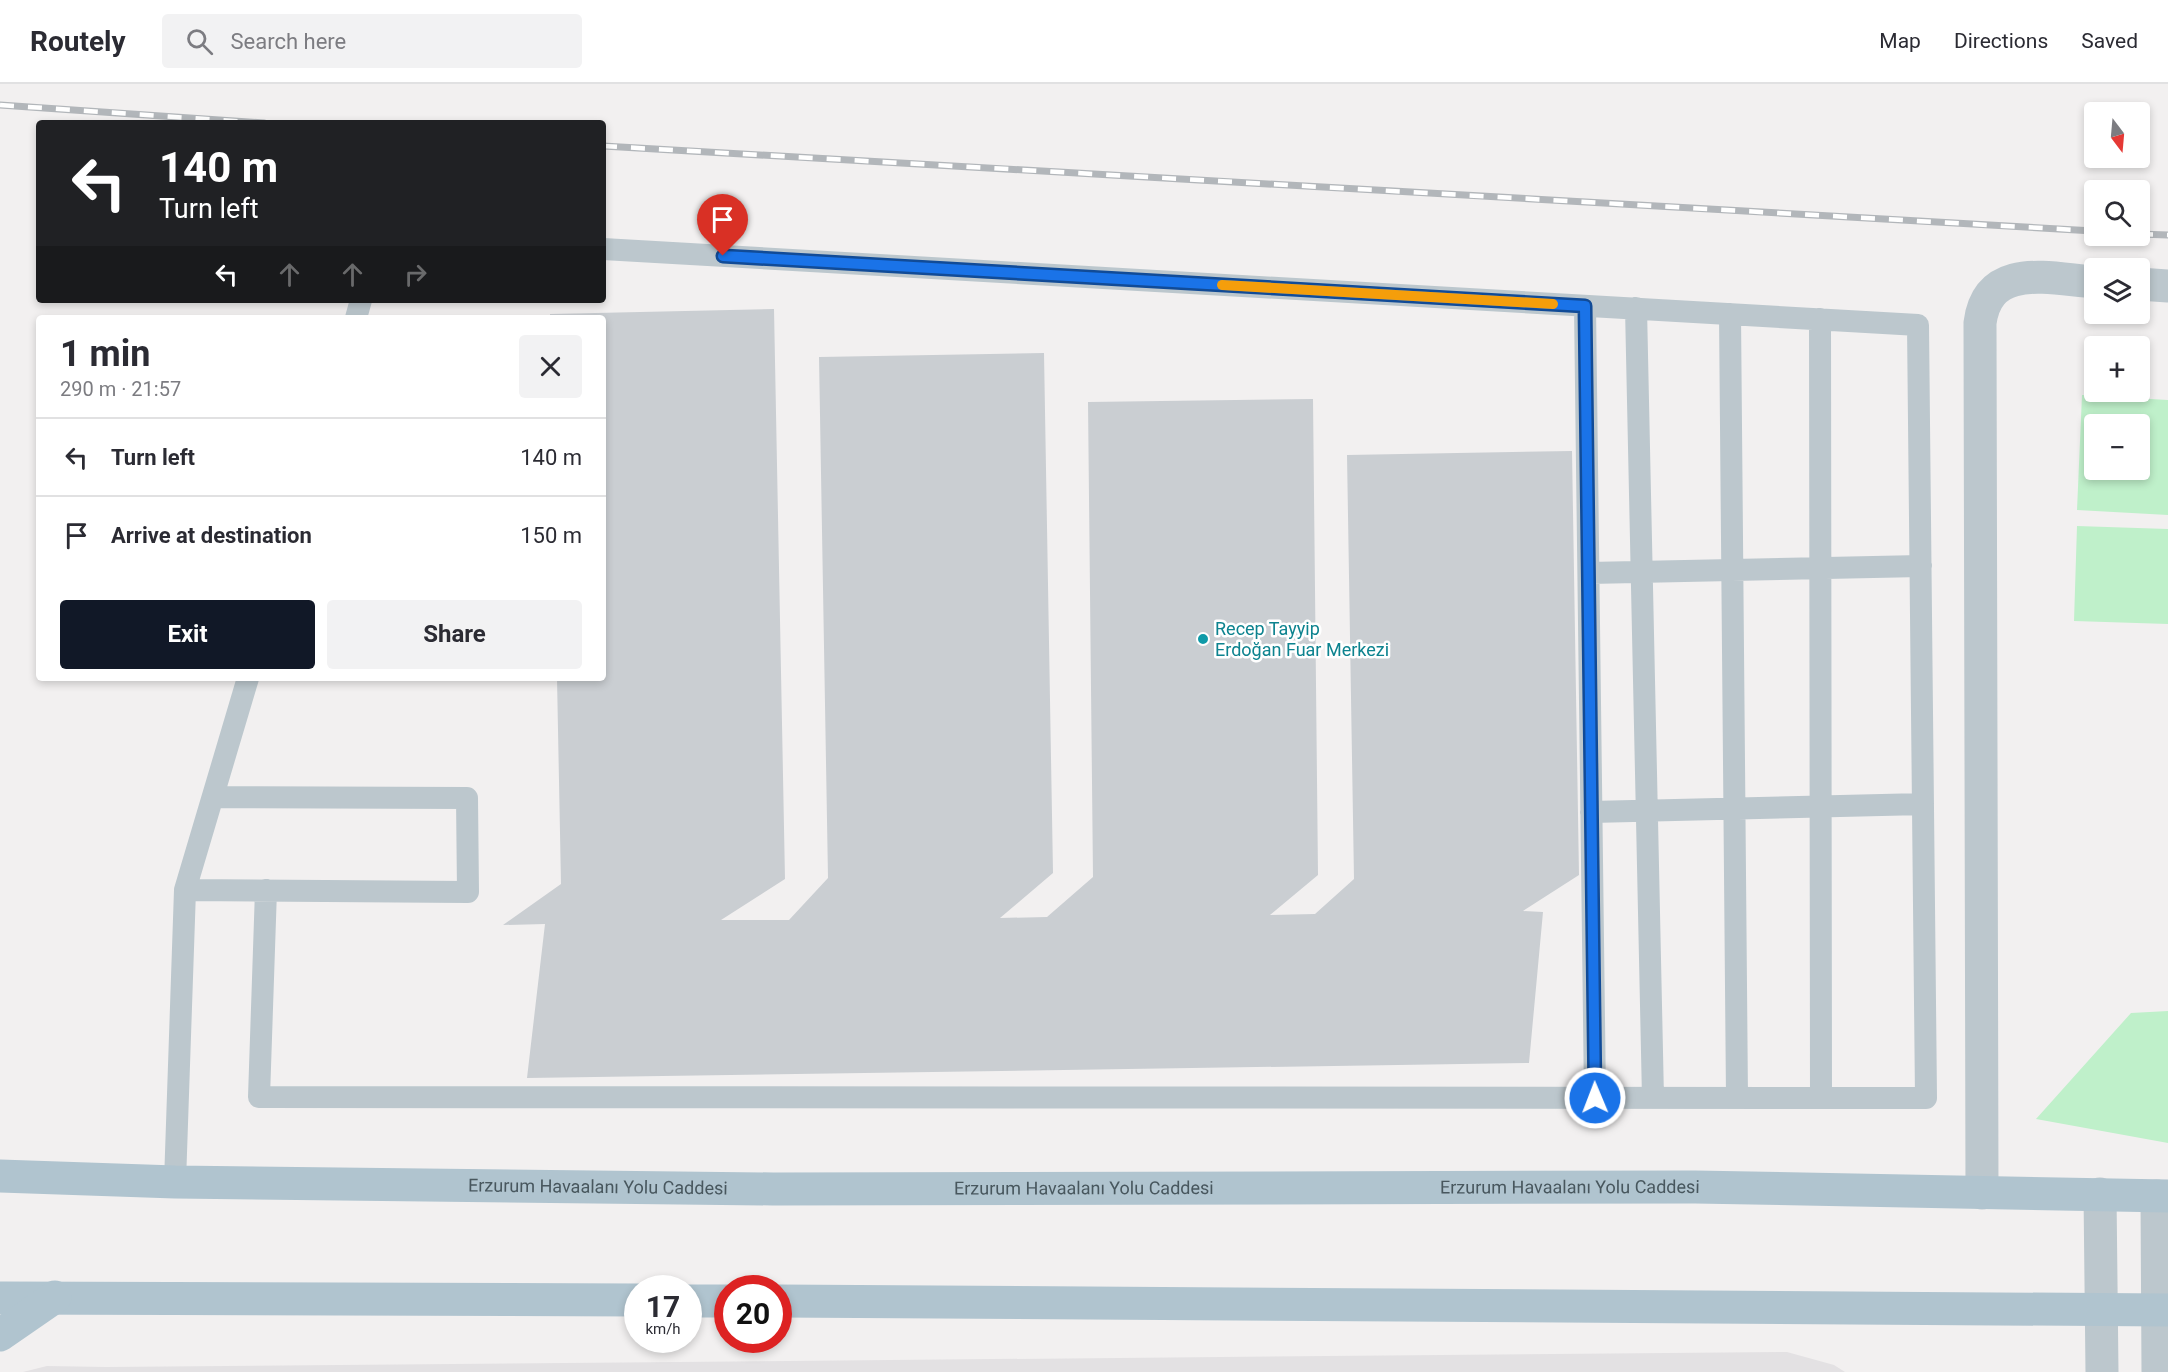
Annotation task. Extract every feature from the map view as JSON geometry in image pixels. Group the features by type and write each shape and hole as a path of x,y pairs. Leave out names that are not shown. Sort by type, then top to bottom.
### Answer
{"main road":[{"name":"Erzurum Havaalanı Yolu Caddesi","path":"0,1176 174,1182 773,1189 1695,1187 2163,1196"},
{"path":"0,1335 55,1297"},
{"path":"0,1298 624,1300"},
{"path":"792,1301 2163,1310"}],"street":[{"path":"1982,1193 1982,312 1993,292 2001,284 2012,279 2024,277 2084,281"},
{"path":"2150,285 2168,286"},
{"path":"2100,1194 2102,1372"},
{"path":"2158,1372 2163,1310 2163,1196"}],"lane":[{"path":"266,890 259,1097 1926,1098 1918,325 606,249"},
{"path":"1585,306 1595,1098"},
{"path":"1636,308 1653,1098"},
{"path":"1730,314 1737,1098"},
{"path":"1820,319 1821,1098"},
{"path":"1588,573 1921,566"},
{"path":"174,1182 185,890 247,681"},
{"path":"185,890 468,892 467,798 213,796"},
{"path":"1592,812 1923,804"}],"shaded area":[{"path":"1787,1352 1834,1365 1845,1372 23,1372 47,1366"}],"green space":[{"path":"2082,395 2084,395 2084,402 2168,400 2168,515 2077,510"},
{"path":"2077,526 2168,529 2168,624 2074,621"},
{"path":"2168,1011 2168,1143 2036,1119 2131,1013"}],"building":[{"path":"774,309 785,879 721,920 789,920 828,878 819,357 1044,353 1053,873 1000,918 1047,917 1093,877 1088,402 1313,399 1318,875 1270,915 1315,914 1354,879 1347,455 1572,451 1579,875 1523,911 1543,912 1529,1063 527,1078 545,924 503,925 561,884 557,681 606,681 606,315 550,314"}],"railway":[{"path":"0,105 220,120"},
{"path":"606,146 2084,230"},
{"path":"2150,234 2168,235"}],"slow traffic":[{"path":"1222,285 1553,304"}],"place":[{"name":"Recep Tayyip Erdoğan Fuar Merkezi","path":"1203,639"}],"route":[{"path":"723,256 1585,306 1595,1098"}]}
